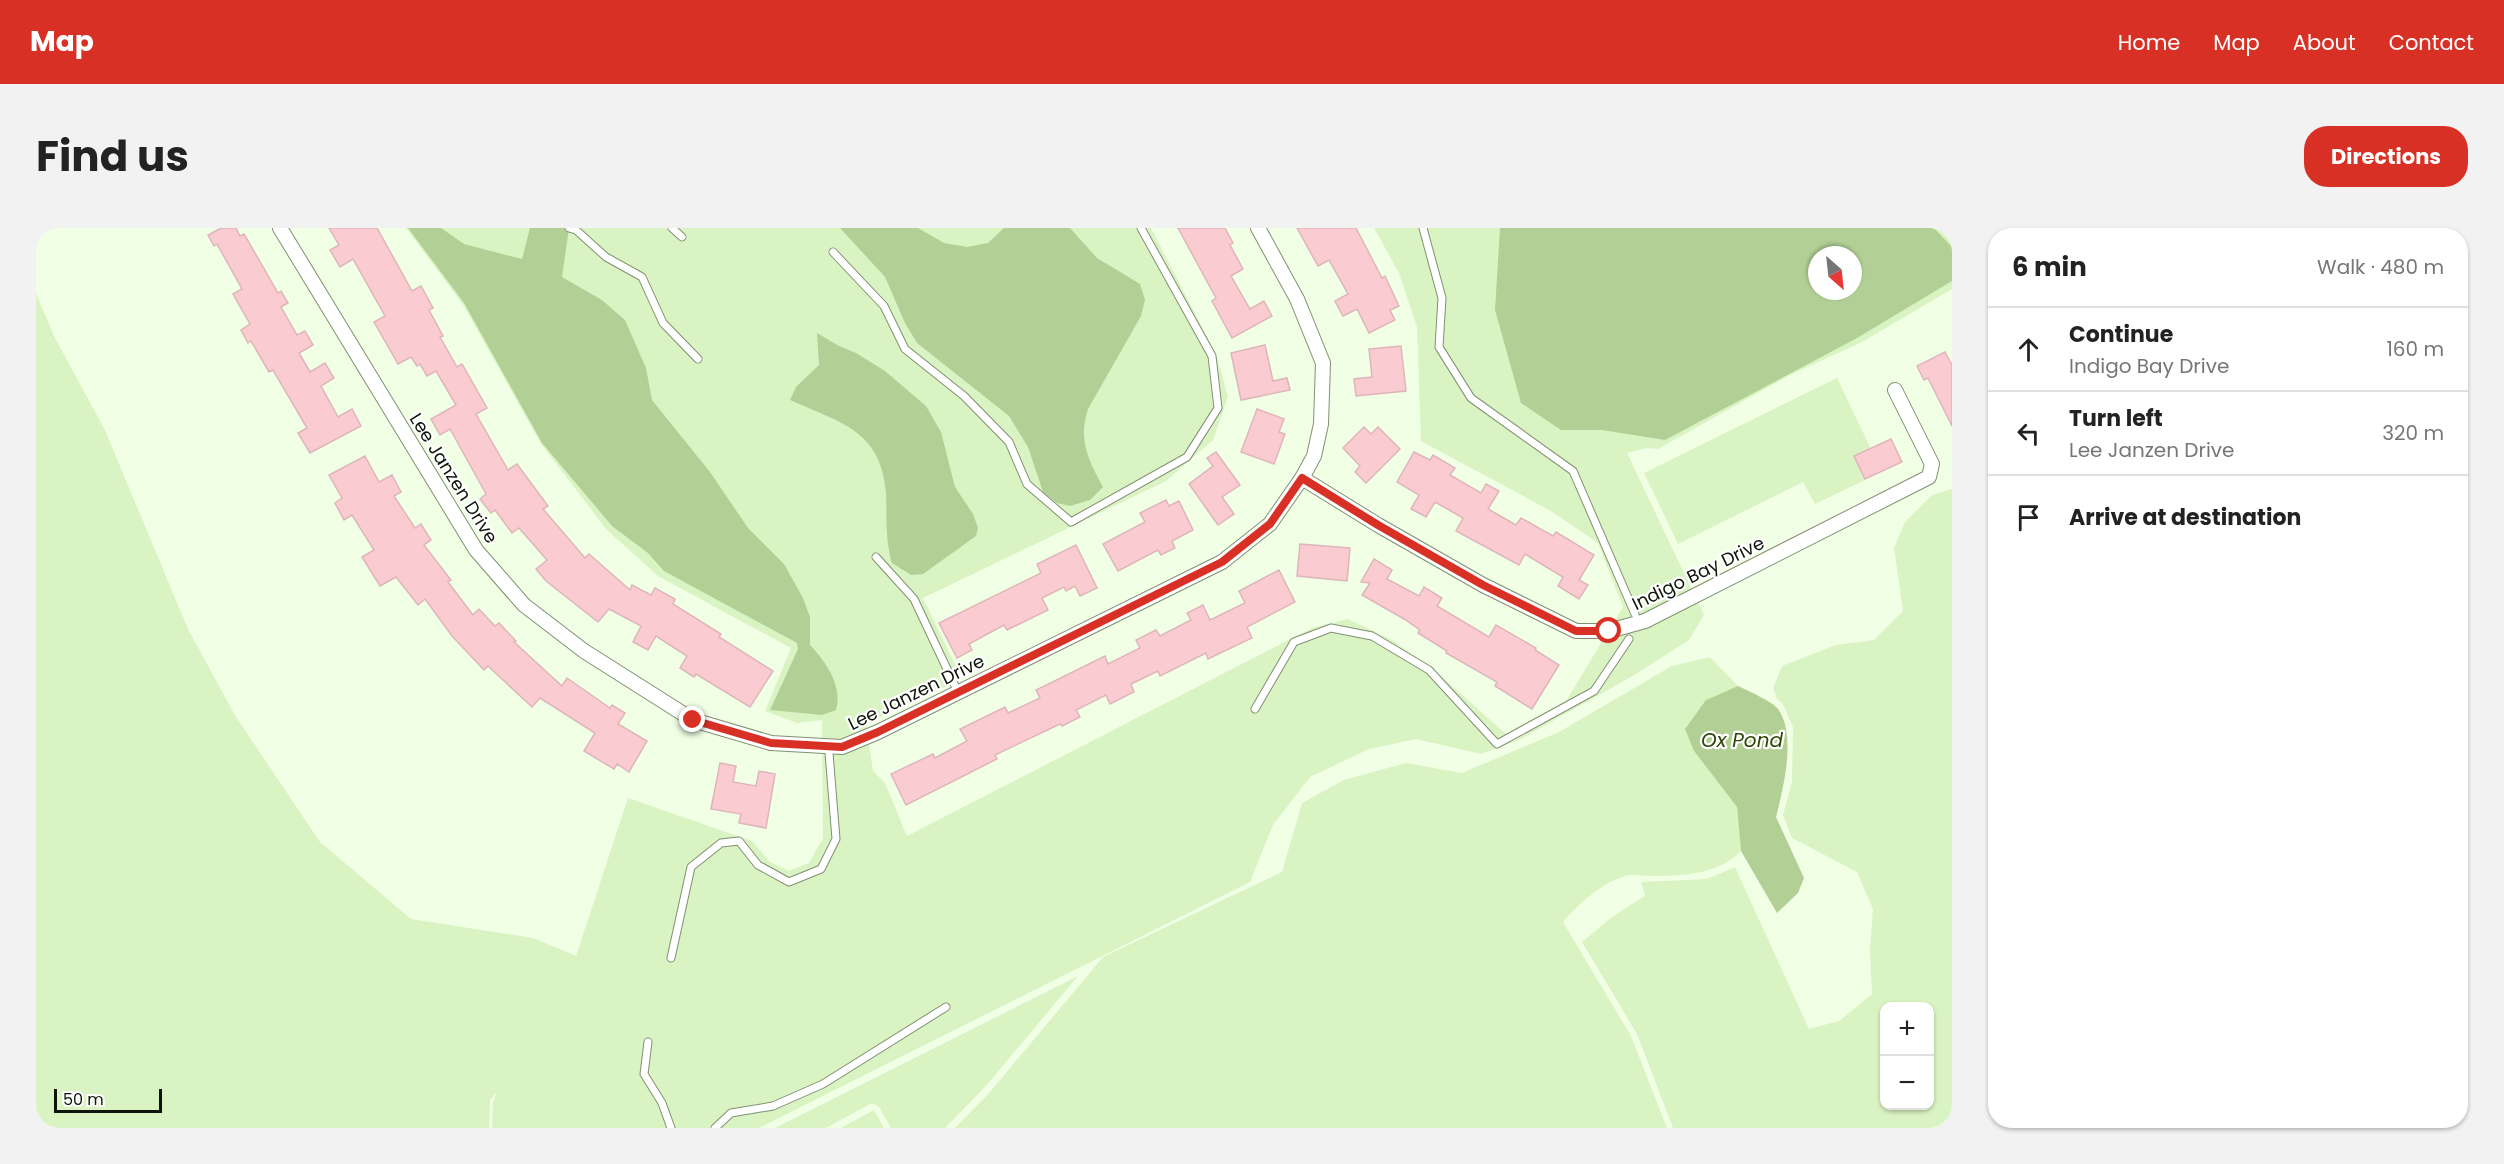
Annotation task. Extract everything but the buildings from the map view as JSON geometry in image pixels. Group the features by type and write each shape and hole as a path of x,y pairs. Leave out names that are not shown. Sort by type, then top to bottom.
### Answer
{"street":[{"name":"Lee Janzen Drive","path":"280,228 476,550 524,605 584,651 693,720 771,743 842,747 1222,562 1270,524 1302,478 1314,456 1321,424 1323,363 1297,299 1258,228"},
{"name":"Indigo Bay Drive","path":"1302,478 1483,585 1576,631 1609,631 1645,621 1929,477 1932,464 1895,390"}],"lane":[{"path":"672,228 682,237"},
{"path":"833,252 884,306 906,350 964,396 1010,442 1027,484 1071,522 1187,457 1218,408 1212,356 1141,228"},
{"path":"1423,228 1442,298 1439,347 1471,398 1573,471 1635,614"},
{"path":"572,229 606,257 642,277 663,323 698,359"},
{"path":"876,557 914,598 956,688"},
{"path":"1255,709 1294,642 1331,628 1372,636 1429,670 1497,744 1594,691 1629,639"},
{"path":"671,958 691,867 721,843 739,841 758,865 789,882 821,869 836,839 829,753"},
{"path":"715,1128 731,1113 773,1106 823,1084 946,1007"},
{"path":"648,1042 644,1074 662,1103 671,1128"}],"shaded area":[{"path":"406,228 1151,228 1216,354 1228,397 1213,440 1166,481 923,598 962,679 866,724 873,771 885,783 907,836 1312,628 1348,619 1392,640 1434,670 1506,734 1566,701 1623,607 1598,543 1551,511 1421,441 1417,327 1399,273 1374,228 1952,228 1952,289 1862,342 1790,375 1658,449 1647,448 1627,453 1704,615 1689,640 1636,674 1521,739 1481,754 1416,739 1369,749 1310,777 1273,825 1250,882 759,1128 492,1128 493,1102 497,1092 490,1100 489,1128 36,1128 36,293 54,336 105,430 188,629 236,717 320,842 411,919 533,938 576,956 628,798 752,841 770,862 789,871 809,863 823,838 822,720 797,723 765,711 791,648 658,576 607,530 541,444 464,306"},
{"path":"1837,378 1871,449 1854,457 1865,480 1815,504 1803,482 1678,544 1644,473"},
{"path":"1952,489 1952,1128 1673,1128 1637,1034 1582,942 1612,917 1645,896 1641,882 1707,879 1735,867 1809,1029 1839,1021 1872,994 1870,950 1873,909 1857,872 1792,838 1783,815 1792,782 1793,727 1773,688 1782,666 1836,645 1874,640 1903,611 1894,548 1905,522 1932,495"},
{"name":"Ox Pond","path":"1710,657 1738,686 1706,700 1694,751 1737,807 1741,851 1721,865 1698,872 1622,877 1603,886 1563,922 1631,1036 1667,1128 955,1128 990,1092 1103,957 1282,872 1302,803 1344,780 1406,763 1462,773 1559,732 1672,666"},
{"path":"1078,976 985,1087 945,1128 891,1128 879,1107 872,1103 826,1128 775,1128"},
{"path":"874,1110 884,1128 841,1128"}],"water":[{"path":"408,228 441,228 464,244 522,259 530,228 569,228 562,277 602,300 625,320 646,368 652,400 710,472 748,528 784,564 803,598 810,617 810,645 822,659 835,683 838,701 836,710 822,715 770,710 798,649 797,643 664,571 648,553 612,526 542,443 464,303"},
{"path":"840,228 918,228 944,243 967,247 988,243 1004,228 1070,228 1097,258 1140,284 1145,300 1141,316 1088,409 1085,420 1086,449 1103,487 1090,500 1070,506 1057,503 1043,492 1028,447 1009,416 917,343 905,323 885,277"},
{"path":"1500,228 1934,228 1952,247 1952,281 1857,338 1665,440 1602,430 1561,430 1521,403 1495,310"},
{"path":"817,333 885,371 926,406 941,432 955,487 973,514 978,528 976,536 923,574 911,575 892,563 887,537 883,472 876,455 867,442 841,423 790,400 796,387 819,365"},
{"name":"Ox Pond","path":"1738,686 1775,706 1784,720 1787,733 1787,762 1776,817 1804,878 1798,893 1777,913 1741,851 1737,807 1694,751 1685,729 1706,700"}],"route":[{"path":"693,720 771,743 842,747 878,732 1222,562 1270,524 1302,478 1483,585 1576,631 1609,631"}]}
